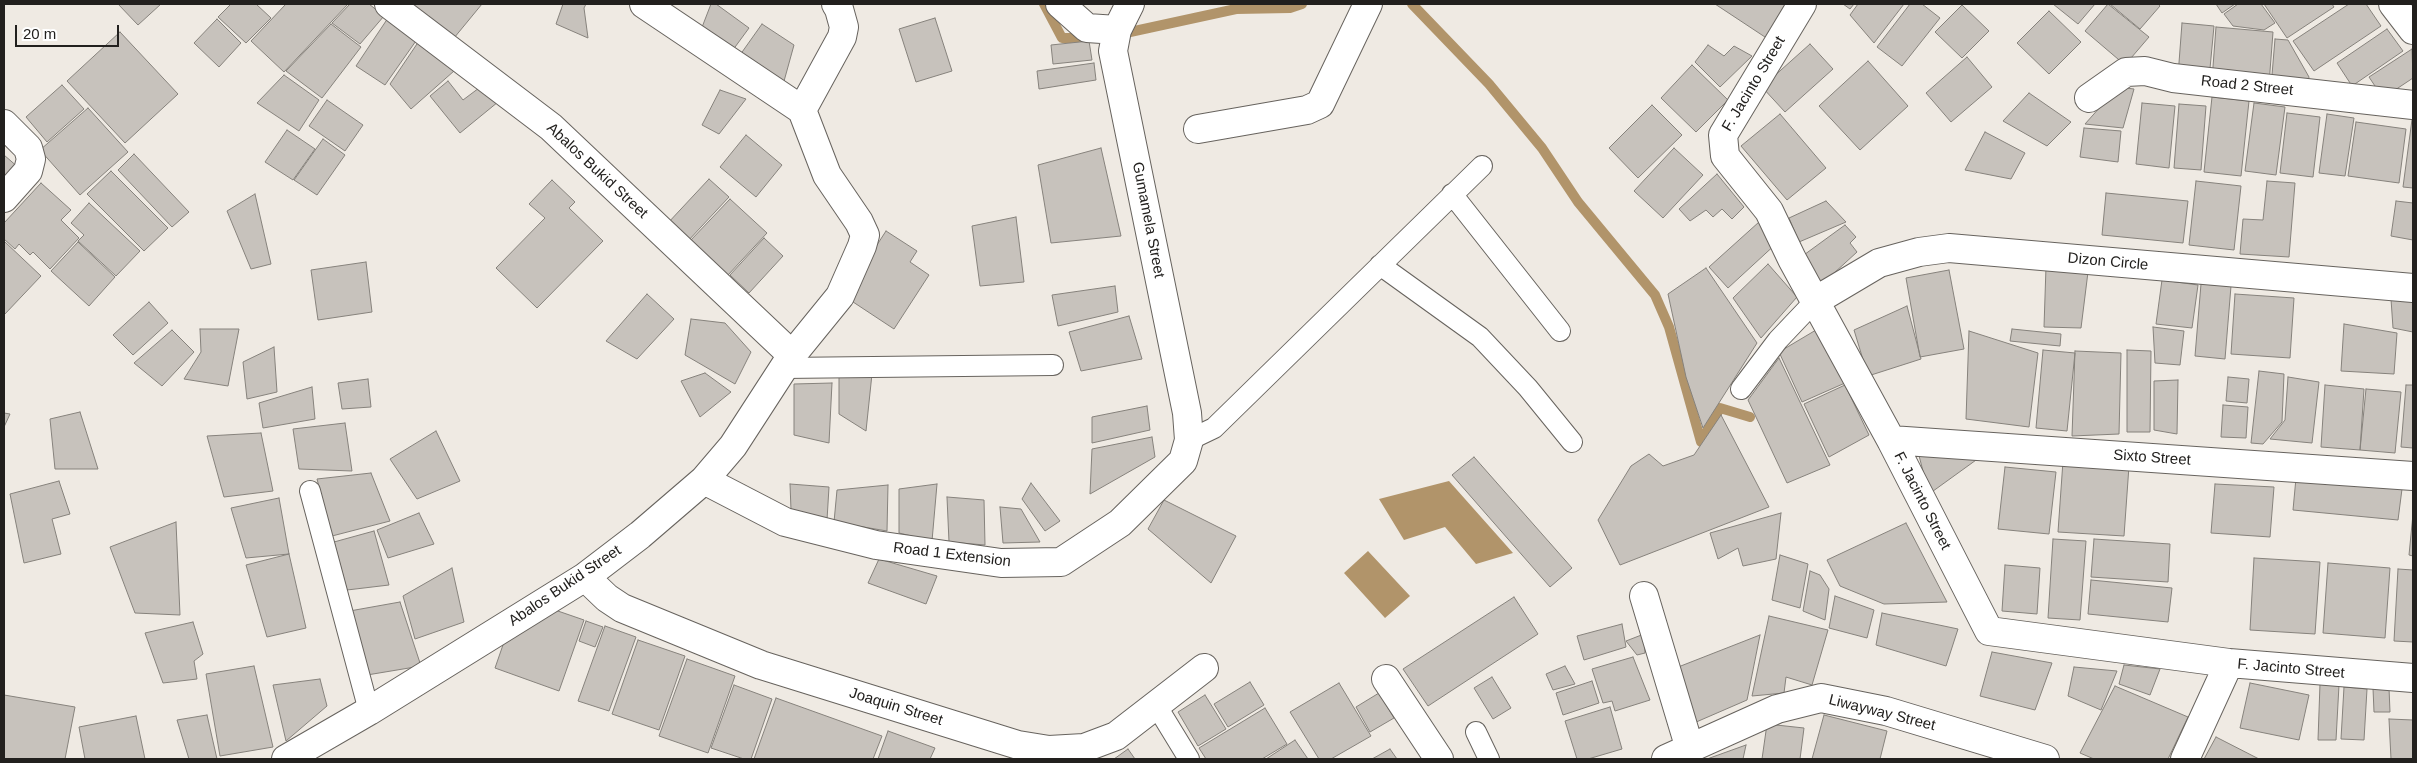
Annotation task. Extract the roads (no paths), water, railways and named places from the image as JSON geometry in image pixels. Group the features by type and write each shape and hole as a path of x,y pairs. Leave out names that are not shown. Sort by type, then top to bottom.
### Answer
{"street":[{"name":"Abalos Bukid Street","path":"389,4 551,127 787,361"},
{"path":"644,4 802,110 842,37 840,16"},
{"path":"1060,4 1087,28 1117,30"},
{"name":"Gumamela Street","path":"1130,4 1117,30 1114,51 1187,413 1189,440"},
{"path":"1198,129 1307,110 1320,104 1368,4"},
{"name":"F. Jacinto Street","path":"1802,4 1723,135 1725,156 1769,211 1891,440 1989,631 2229,663 2413,678"},
{"path":"2393,4 2413,30"},
{"name":"Road 2 Street","path":"2089,98 2126,72 2145,71 2173,78 2413,105"},
{"name":"Abalos Bukid Street","path":"286,759 369,712 585,577 640,535 704,480 733,446 787,361 840,296 865,235 859,222 827,176 802,110"},
{"path":"4,124 28,148 31,159 28,172 4,198"},
{"name":"Dizon Circle","path":"1816,302 1879,262 1919,252 1949,248 2413,288"},
{"name":"Road 1 Extension","path":"704,480 785,522 876,545 1000,563 1061,562 1120,523 1184,461 1189,440"},
{"name":"Sixto Street","path":"1891,440 2413,476"},
{"name":"Joaquin Street","path":"585,577 607,598 622,608 761,665 1018,745 1049,750 1084,748 1116,736 1204,668"},
{"path":"1644,596 1678,754"},
{"path":"2185,759 2229,663"},
{"path":"1386,679 1439,759"},
{"name":"Liwayway Street","path":"1678,754 1777,709 1821,698 1886,711 2036,758"}],"lane":[{"path":"1189,440 1214,428 1312,335 1380,265 1482,166"},
{"path":"1452,194 1560,332"},
{"path":"1380,265 1480,337 1528,388 1572,442"},
{"path":"1741,389 1778,340 1816,302"},
{"path":"787,361 1053,365"},
{"path":"310,491 369,712"},
{"path":"1156,705 1190,759"},
{"path":"1476,732 1489,759"}],"waterway":[{"path":"1044,4 1062,38 1092,38"},
{"path":"1130,32 1236,9 1290,8 1302,4"},
{"path":"1412,4 1489,84 1542,148 1578,202 1655,295 1669,327 1701,442 1720,408 1750,417"}]}
